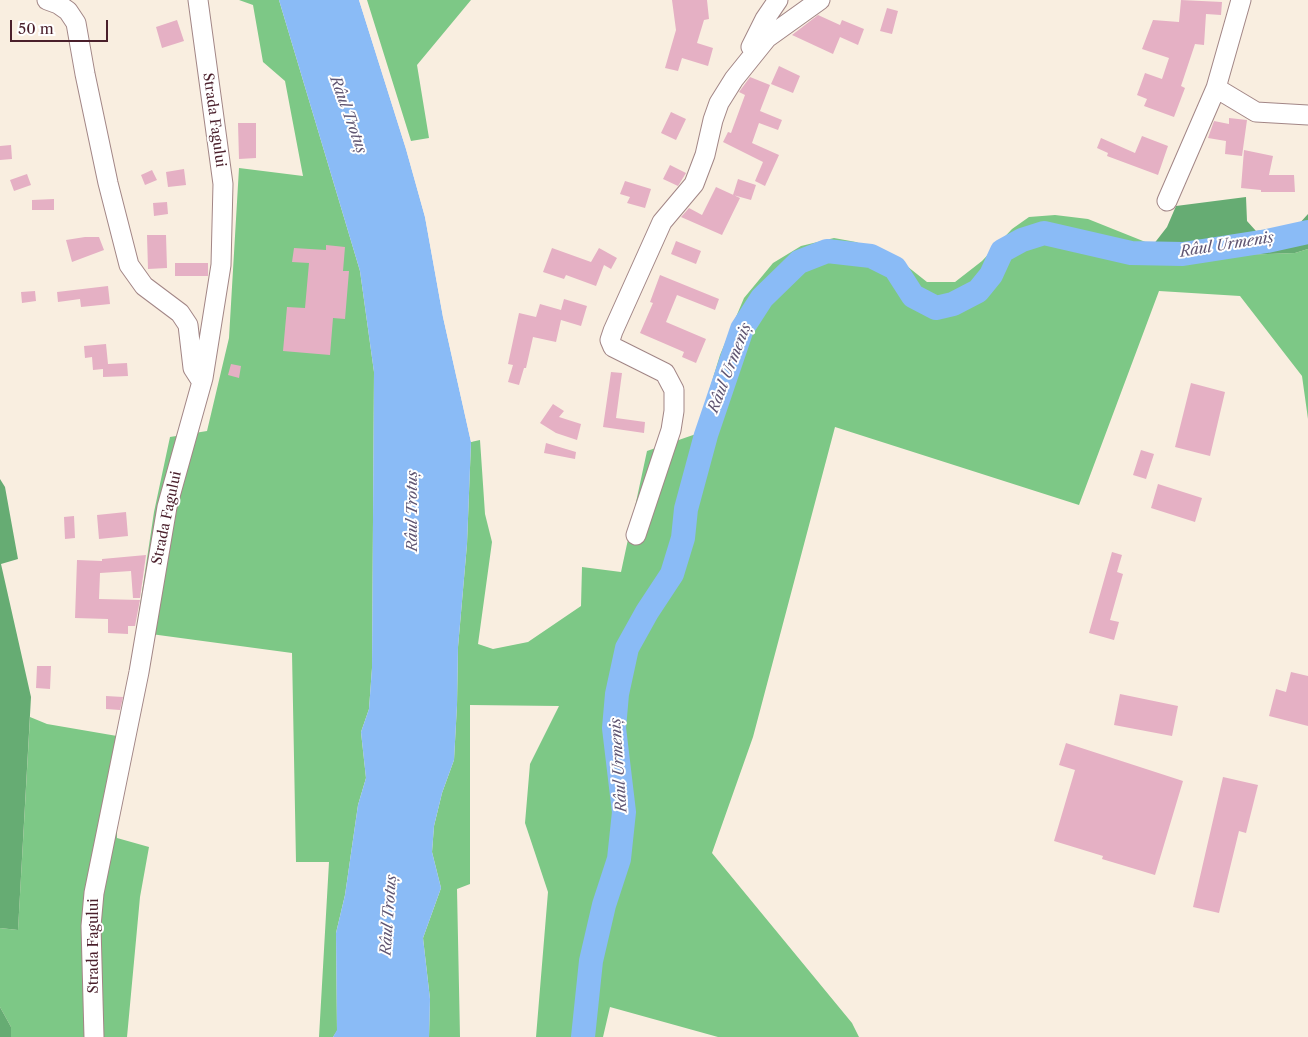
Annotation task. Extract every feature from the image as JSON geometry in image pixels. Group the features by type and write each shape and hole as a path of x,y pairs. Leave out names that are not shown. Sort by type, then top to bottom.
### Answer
{"street":[{"path":"47,0 58,4 68,11 76,23 106,174 129,266 144,286 180,313 188,326 193,368 202,382"},
{"name":"Strada Fagului","path":"94,1037 91,926 94,893 137,682 165,517 202,382 221,265 223,207 220,157 198,0"},
{"path":"636,535 671,430 674,411 674,390 665,373 614,346 611,336 617,317 662,222 694,184 705,156 719,103 778,0"},
{"path":"734,79 767,38 820,0"},
{"path":"1167,201 1216,88 1241,0"},
{"path":"1216,88 1256,112 1308,116"}],"green space":[{"path":"239,0 279,0 360,271 374,372 372,668 369,709 361,732 366,778 358,805 345,895 336,933 337,1031 333,1037 319,1037 329,862 296,862 292,653 136,632 154,512 170,437 207,431 229,338 239,168 303,176 285,81 263,62 253,5"},
{"path":"367,0 471,0 417,65 429,138 411,141"},
{"path":"1246,197 1247,221 1256,231 1298,225 1308,214 1308,249 1295,253 1241,255 1176,263 1148,260 1153,245 1167,227 1176,206"},
{"path":"1055,215 1088,219 1153,245 1149,260 1176,263 1241,255 1295,253 1308,249 1308,419 1302,376 1240,296 1159,291 1079,505 835,427 753,737 712,853 852,1023 859,1037 718,1037 610,1007 603,1037 536,1037 548,892 525,823 530,764 559,706 470,705 470,884 457,889 460,1037 429,1037 430,999 423,938 441,888 432,852 434,826 442,793 454,760 458,647 467,544 471,442 480,440 485,514 492,542 478,644 493,649 528,642 581,606 582,567 621,572 647,451 696,434 720,355 744,298 773,263 801,246 834,238 856,242 898,259 927,282 955,282 982,261 1012,229 1029,217"},
{"path":"0,479 5,487 18,559 1,564 31,697 18,930 0,928"},
{"path":"30,717 47,724 117,736 117,838 149,847 140,897 127,1037 11,1037 11,1027 0,1007 0,928 18,930"},
{"path":"0,1007 11,1027 11,1037 0,1037"}],"water":[{"name":"Râul Trotuș","path":"279,0 359,0 406,149 425,217 443,317 471,442 467,544 458,647 454,760 442,793 434,826 432,852 441,888 423,938 430,999 429,1037 333,1037 337,1030 336,933 345,895 358,805 366,778 361,732 369,709 372,668 374,372 360,271"}],"pier":[{"path":"359,0 362,0 409,148 427,216 445,317 473,441 471,442 443,317 425,217 406,149"}],"building":[{"path":"672,0 707,0 709,19 704,20 697,43 713,48 708,66 682,58 678,71 665,68 676,30"},
{"path":"1181,0 1222,2 1221,15 1206,14 1204,45 1195,44 1181,86 1185,88 1174,117 1144,106 1147,99 1137,95 1145,73 1162,79 1169,58 1142,49 1153,20 1179,22"},
{"path":"887,8 898,11 892,34 880,31"},
{"path":"818,15 840,25 842,20 864,29 858,45 840,37 833,54 792,35"},
{"path":"177,20 184,41 162,48 156,27"},
{"path":"779,66 800,76 793,93 771,84"},
{"path":"750,77 770,85 760,111 782,120 778,130 759,123 752,143 779,155 765,186 755,181 763,162 723,142 728,132 731,133 745,95 739,92"},
{"path":"671,112 686,119 676,140 661,133"},
{"path":"1229,118 1247,120 1242,156 1225,154 1226,141 1208,138 1214,121 1229,124"},
{"path":"238,123 256,123 256,158 239,159"},
{"path":"1142,136 1168,146 1158,175 1107,156 1108,153 1097,148 1101,138 1135,153"},
{"path":"11,145 12,159 0,160 0,146"},
{"path":"1244,150 1273,156 1269,175 1294,175 1295,192 1261,192 1261,190 1241,188"},
{"path":"670,165 686,173 678,186 663,179"},
{"path":"184,169 186,185 168,187 166,172"},
{"path":"152,170 157,180 145,185 141,175"},
{"path":"27,174 31,185 14,191 10,180"},
{"path":"738,179 756,185 751,200 733,195"},
{"path":"625,181 651,189 645,208 627,203 630,197 620,194"},
{"path":"716,187 740,198 722,235 681,217 689,208 702,215"},
{"path":"54,199 54,210 32,210 32,200"},
{"path":"167,202 168,214 154,216 153,203"},
{"path":"147,235 166,235 167,268 148,269"},
{"path":"99,237 104,250 72,262 66,240"},
{"path":"676,241 701,251 696,264 671,254"},
{"path":"326,245 345,247 343,271 349,271 345,319 333,318 330,355 283,351 287,307 305,308 309,263 292,262 294,248 326,250"},
{"path":"552,248 591,262 599,248 617,258 611,269 604,265 596,286 566,275 564,279 543,272"},
{"path":"175,263 208,263 208,276 175,276"},
{"path":"660,275 719,299 715,310 677,295 666,322 706,339 696,363 682,357 684,352 640,333 653,303 650,302"},
{"path":"108,286 110,304 81,307 80,299 58,302 57,292"},
{"path":"35,291 36,301 22,303 21,292"},
{"path":"564,299 587,306 581,326 561,320 556,342 533,337 526,368 524,368 519,385 508,382 513,365 508,364 519,313 536,317 540,304 561,310"},
{"path":"106,344 108,364 127,363 128,376 103,377 103,369 93,370 92,357 85,358 84,346"},
{"path":"231,364 241,366 239,378 228,375"},
{"path":"611,372 622,373 616,418 645,422 644,433 603,427"},
{"path":"1191,383 1225,392 1210,456 1175,447"},
{"path":"553,404 564,411 559,417 581,424 577,440 556,433 540,423"},
{"path":"546,443 576,452 575,459 544,453"},
{"path":"1141,450 1154,454 1146,479 1133,475"},
{"path":"1158,484 1202,498 1195,522 1151,508"},
{"path":"126,512 128,536 99,539 97,515"},
{"path":"74,516 75,538 65,539 64,517"},
{"path":"1112,552 1122,555 1117,572 1123,574 1110,620 1119,622 1114,640 1089,633"},
{"path":"146,555 140,598 133,598 131,571 100,573 99,599 140,600 135,626 128,626 128,634 108,633 108,619 75,618 77,560 102,561 102,559"},
{"path":"37,666 51,666 50,689 36,688"},
{"path":"1291,672 1308,676 1308,726 1269,716 1276,689 1286,692"},
{"path":"1120,694 1178,706 1172,736 1114,725"},
{"path":"106,696 123,697 120,710 106,709"},
{"path":"1066,743 1183,781 1155,875 1102,859 1103,856 1054,841 1075,770 1059,765"},
{"path":"1223,777 1258,785 1246,833 1239,831 1219,913 1193,907"}],"waterway":[{"name":"Râul Urmeniș","path":"583,1037 591,961 604,905 619,859 624,812 614,728 617,694 627,648 647,612 672,574 683,538 686,509 706,435 742,329 762,298 799,262 827,251 871,256 895,268 913,296 936,308 953,304 978,291 991,275 1002,251 1022,240 1044,233 1131,253 1183,254 1267,241 1308,232"}]}
